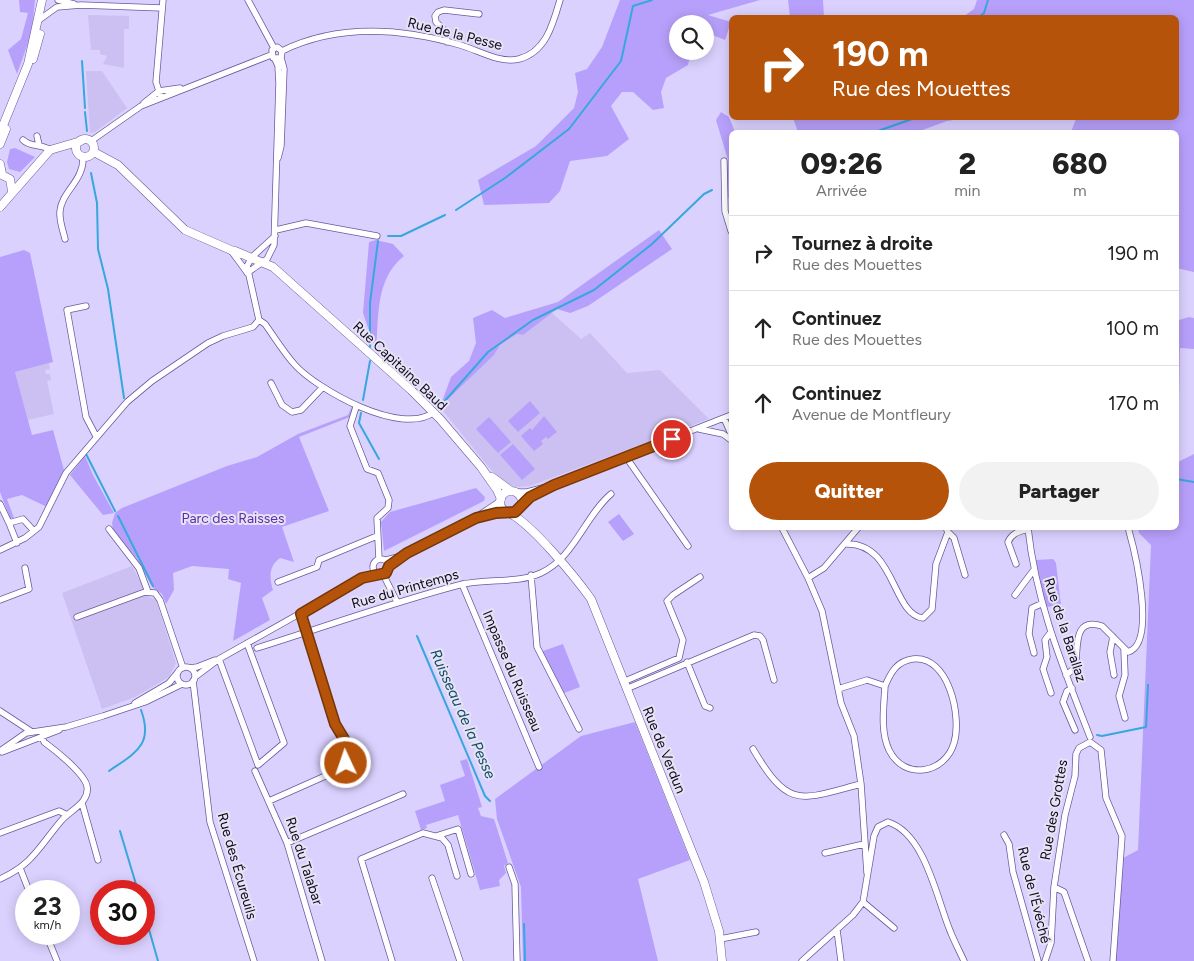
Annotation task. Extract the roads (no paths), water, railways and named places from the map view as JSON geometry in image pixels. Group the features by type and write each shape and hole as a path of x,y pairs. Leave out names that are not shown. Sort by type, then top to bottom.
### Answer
{"main road":[{"path":"0,133 28,64 44,1"},
{"path":"0,144 12,113 15,99"},
{"path":"80,141 76,147 80,154"},
{"path":"0,207 12,191 52,149 80,141 91,141 94,152 88,157 52,149"},
{"name":"Rue Capitaine Baud","path":"94,152 118,165 185,230 251,258 285,277 296,289 434,412 481,467 496,487 500,500"},
{"path":"0,164 1,174 10,179 29,174"},
{"path":"10,179 12,191"},
{"name":"Rue Capitaine Baud","path":"481,467 513,491"},
{"path":"513,491 521,496 521,506 515,512 508,512 502,508 500,500 506,492 513,491"},
{"name":"Rue de Verdun","path":"521,506 524,514 590,599 704,882 720,939 722,961"},
{"name":"Rue de Verdun","path":"508,512 522,520 559,560"}],"street":[{"path":"58,0 82,5"},
{"path":"160,94 156,82 163,0"},
{"path":"247,273 261,263 274,245 276,230 276,165 282,146 284,76 274,48 248,0"},
{"name":"Rue de la Pesse","path":"282,51 311,39 374,30 447,42 505,60 525,57 539,47 547,38 560,0"},
{"path":"44,1 55,8"},
{"path":"39,20 55,8 82,5 162,8"},
{"path":"447,42 446,32 436,22 435,16 438,12 444,10 479,14"},
{"path":"91,141 160,94 184,88 276,57 282,51 274,48"},
{"path":"37,136 39,146"},
{"path":"23,140 30,145 52,149"},
{"path":"65,239 60,220 61,206 82,173 80,154"},
{"path":"724,161 726,220 729,227"},
{"path":"276,230 306,223 377,236"},
{"path":"247,273 251,258 274,236"},
{"path":"0,550 17,543 34,531 45,516 66,472 118,410 152,382 208,344 223,336 253,327 259,320 259,310 247,273 233,250"},
{"path":"86,306 67,310 86,417 96,436"},
{"path":"259,320 265,324 295,365 322,388 355,406 400,417 423,418 434,412"},
{"path":"271,383 282,405 292,412 301,410 322,388"},
{"path":"355,406 350,426 367,469 378,473 389,500 388,508 377,518 377,536 385,562 380,574"},
{"path":"521,506 530,497 554,485 729,417"},
{"path":"724,418 728,428"},
{"path":"723,434 721,425 724,418"},
{"path":"728,428 729,424"},
{"path":"697,429 723,434 729,438"},
{"path":"626,457 688,546"},
{"path":"513,491 527,492 554,485"},
{"path":"559,560 590,516 611,494"},
{"path":"0,752 45,734 134,704 146,702 194,679 219,659 362,578 374,565 407,553 476,518 500,500"},
{"path":"0,507 17,543"},
{"path":"476,518 508,512"},
{"path":"9,523 24,519 34,531"},
{"path":"109,530 138,568 148,592"},
{"path":"783,530 808,578 822,611 838,689 854,736 861,784 867,873"},
{"path":"808,578 824,568 856,530"},
{"path":"845,544 858,545 876,553 911,612 923,618 932,608 936,564 947,530"},
{"path":"947,530 954,538 965,575"},
{"path":"1016,564 1008,542 1011,537 1023,530"},
{"name":"Rue de la Barallaz","path":"1028,530 1033,570 1042,604 1090,737"},
{"path":"1124,650 1128,652 1135,649 1140,643 1142,632 1140,575 1129,531"},
{"path":"278,582 317,567 319,560 377,536"},
{"name":"Rue du Printemps","path":"257,648 397,602 462,584 531,576 541,573 559,560"},
{"path":"374,565 397,602"},
{"path":"0,600 30,589 31,586 24,568"},
{"path":"1015,595 1033,570"},
{"path":"362,578 380,574"},
{"path":"531,576 536,647 579,730"},
{"path":"625,686 679,658 683,640 667,601 700,577"},
{"name":"Impasse du Ruisseau","path":"462,584 539,766"},
{"path":"77,617 148,592 155,593 158,596 164,613 180,670 177,678 196,700"},
{"path":"1034,652 1029,634 1032,608 1042,604"},
{"path":"269,800 341,769 348,755 347,744 335,724 301,614"},
{"path":"1066,674 1075,668 1077,639 1085,627 1097,625 1109,631 1124,650 1125,675 1119,696 1125,718"},
{"path":"1051,632 1045,640 1047,658 1042,669 1051,694"},
{"path":"625,686 754,634 764,640 774,680"},
{"path":"1114,637 1110,652 1114,675"},
{"path":"219,659 258,765 284,743 247,643"},
{"path":"922,658 930,661 941,671 952,698 956,732 951,753 938,766 922,771 913,770 900,764 894,758 887,745 884,726 886,686 892,670 907,660 922,658"},
{"path":"134,704 169,683 180,670 197,667 219,659"},
{"path":"687,662 706,706 710,708"},
{"path":"190,668 194,671 194,679"},
{"name":"Rue des Écureuils","path":"194,679 210,822 252,961"},
{"path":"838,689 868,680 886,686"},
{"path":"1072,688 1067,691 1063,702 1075,730"},
{"path":"0,711 32,732 45,734"},
{"path":"17,723 19,737 24,743"},
{"path":"0,752 19,737 32,732"},
{"path":"32,732 33,739"},
{"path":"0,879 20,868 36,854 67,815 82,803 87,794 85,782 48,745 45,734"},
{"name":"Rue des Grottes","path":"1044,961 1051,944 1054,888 1064,815 1076,776 1076,754 1079,748 1090,742 1096,744 1102,750 1106,798 1122,836 1113,961"},
{"path":"753,749 776,784 798,796 816,797 861,784"},
{"name":"Rue du Talabar","path":"255,771 287,843 322,961"},
{"path":"287,843 403,794"},
{"path":"82,803 98,860"},
{"path":"0,833 59,811 67,815"},
{"path":"802,961 837,930 863,902 867,873 878,827 888,822 896,824 903,830 924,860 950,932 964,961"},
{"path":"392,961 361,859 422,833 428,836 436,836 458,830 471,874"},
{"name":"Rue de l'Évéché","path":"1004,835 1009,844 1013,872 1038,961"},
{"path":"436,836 442,838 448,845 457,876"},
{"path":"825,853 864,844"},
{"path":"509,867 515,884 517,961"},
{"path":"20,868 25,880"},
{"path":"432,878 460,961"},
{"path":"1054,888 1064,892 1088,961"},
{"path":"863,902 894,928"},
{"path":"837,930 841,961"},
{"path":"720,939 756,932"},
{"path":"50,945 57,961"}],"waterway":[{"name":"Ruisseau de la Pesse","path":"456,210 505,178 569,129 621,61 633,6 652,0"},
{"path":"982,15 988,0"},
{"path":"82,61 85,108"},
{"path":"85,112 87,131"},
{"path":"881,130 909,120"},
{"path":"91,173 97,203 98,249 108,289 124,398"},
{"path":"443,403 488,352 533,320 594,290 652,244 704,194 712,190"},
{"name":"Ruisseau de la Pesse","path":"388,236 401,236 445,215"},
{"name":"Ruisseau de la Pesse","path":"370,347 370,303 378,241"},
{"name":"Ruisseau de la Pesse","path":"363,400 370,361"},
{"name":"Ruisseau de la Pesse","path":"361,413 359,423 379,459"},
{"path":"86,454 115,511"},
{"path":"1179,480 1194,482"},
{"path":"118,516 153,586"},
{"name":"Ruisseau de la Pesse","path":"417,636 485,796 490,801"},
{"path":"1097,735 1102,736 1146,727 1148,685"},
{"path":"109,771 127,759 140,747 145,732 141,710"},
{"path":"120,831 135,880"},
{"name":"Ruisseau de la Pesse","path":"524,924 525,961"},
{"path":"153,945 158,961"}],"park label":[{"name":"Parc des Raisses","path":"233,518"}]}
